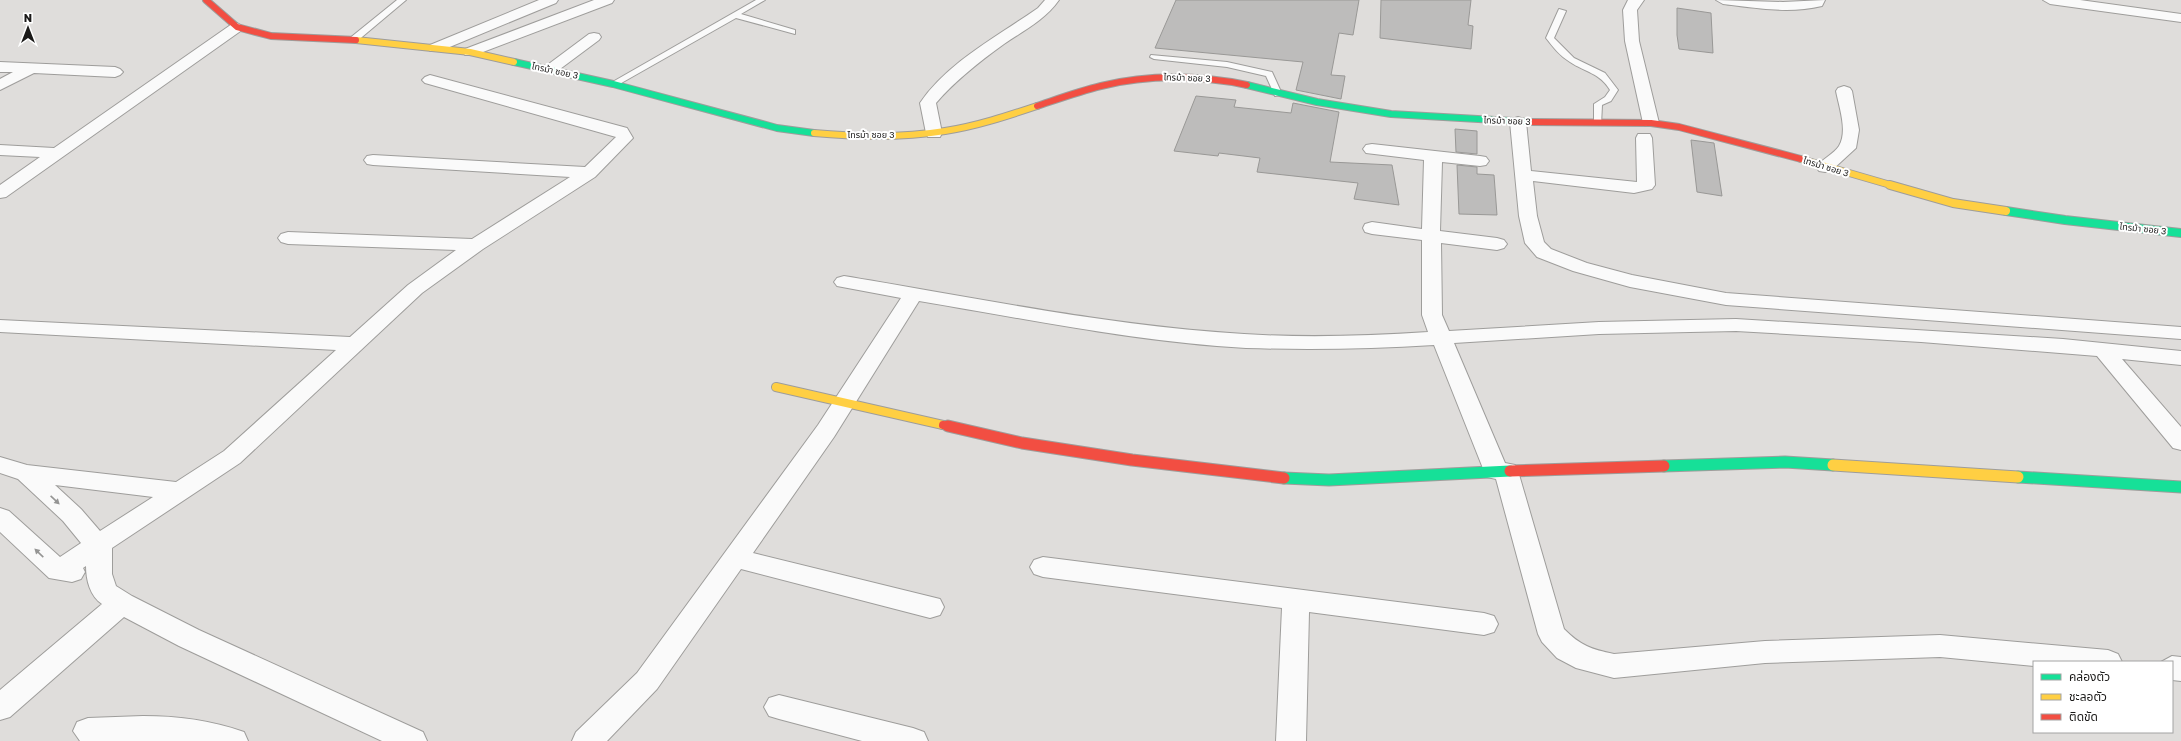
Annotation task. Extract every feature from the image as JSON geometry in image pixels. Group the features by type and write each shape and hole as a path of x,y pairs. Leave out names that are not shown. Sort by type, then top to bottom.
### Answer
{"street":[{"name":"ไทรม้า ซอย 3","path":"206,0 237,27 271,36 353,40 470,52 613,84 777,128 815,133 868,137 934,133 983,123 1110,84 1158,77 1198,77 1235,82 1278,94 1392,114 1518,122 1598,123 1648,130 1679,127 1749,144 1953,204 2065,220 2181,233"},
{"path":"435,48 551,0"},
{"path":"470,52 608,0"},
{"path":"934,133 928,102 935,93 966,66 1043,11 1052,0"},
{"path":"1523,175 1634,188 1646,185 1648,130 1632,41 1630,10 1634,2 1637,0"},
{"path":"1723,0 1800,6 1817,3 1818,0"},
{"path":"2050,0 2181,18"},
{"path":"0,193 237,27"},
{"path":"551,70 594,37"},
{"path":"0,67 115,72"},
{"path":"0,85 31,68"},
{"path":"58,571 99,546 179,491 232,457 415,289 476,245 589,173 626,138 621,132 430,80"},
{"path":"1825,167 1847,148 1850,130 1844,91"},
{"path":"1518,122 1528,216 1535,242 1544,253 1580,267 1630,281 1726,299 2181,334"},
{"path":"1372,149 1480,161"},
{"path":"0,150 59,153"},
{"path":"1433,156 1431,235 1432,316 1440,339 1501,471 1552,634 1567,650 1586,660 1614,666 1766,652 1940,646 2098,661"},
{"path":"373,160 589,173"},
{"path":"1372,228 1496,244"},
{"path":"288,238 476,245"},
{"path":"844,282 1133,330 1245,341 1359,343 1599,328 1736,326 1921,336 2103,350 2181,358"},
{"path":"587,741 647,681 826,431 914,293"},
{"path":"0,326 354,344"},
{"path":"2103,350 2181,442"},
{"path":"776,387 1022,443 1132,460 1286,478 1329,480 1501,471 1785,462 2181,487"},
{"path":"0,465 27,473 179,491"},
{"path":"27,473 72,515 99,546 99,574 105,592 122,603 189,638 412,741"},
{"path":"0,517 58,571 99,574"},
{"path":"735,558 930,607"},
{"path":"1043,566 1484,624"},
{"path":"1291,741 1296,599"},
{"path":"0,708 122,603"},
{"path":"779,707 913,741"},
{"path":"88,731 152,728 219,734 233,741"}],"lane":[{"path":"353,40 402,0"},
{"path":"613,84 761,0"},
{"path":"1562,12 1550,38 1559,50 1574,62 1593,69 1608,79 1614,90 1608,99 1598,104 1598,123"},
{"path":"735,15 792,32"},
{"path":"1154,57 1241,66 1269,74 1278,94"}],"building":[{"path":"1176,0 1359,0 1353,35 1339,33 1331,75 1345,76 1341,99 1296,90 1303,62 1155,48"},
{"path":"1381,0 1471,0 1468,25 1473,26 1471,49 1380,38"},
{"path":"1677,8 1711,13 1713,53 1679,49 1677,35"},
{"path":"1196,96 1236,100 1234,107 1291,113 1293,103 1339,112 1330,162 1392,165 1399,205 1354,199 1358,183 1257,172 1260,158 1219,153 1218,156 1174,151"},
{"path":"1455,129 1477,131 1477,154 1456,152"},
{"path":"1691,140 1714,143 1722,196 1697,192"},
{"path":"1457,165 1477,167 1477,174 1494,175 1497,215 1459,214"}],"traffic: fast":[{"path":"514,62 613,84 777,128 814,133"},
{"path":"1247,85 1317,102 1391,114 1530,122"},
{"path":"2006,211 2065,220 2181,233"},
{"path":"1664,466 1785,462 1833,465"},
{"path":"1284,478 1329,480 1510,471"},
{"path":"2018,477 2181,487"}],"traffic: slow":[{"path":"356,40 470,52 514,62"},
{"path":"814,133 873,136 933,133 973,126 1037,106"},
{"path":"1801,159 1953,203 2006,211"},
{"path":"776,387 943,425"},
{"path":"1833,465 2018,477"}],"traffic: jam":[{"path":"206,0 237,27 271,36 356,40"},
{"path":"1037,106 1101,86 1144,78 1196,77 1230,81 1247,85"},
{"path":"1530,122 1651,123 1679,127 1801,159"},
{"path":"943,425 1022,443 1132,460 1284,478"},
{"path":"1510,471 1664,466"}]}
